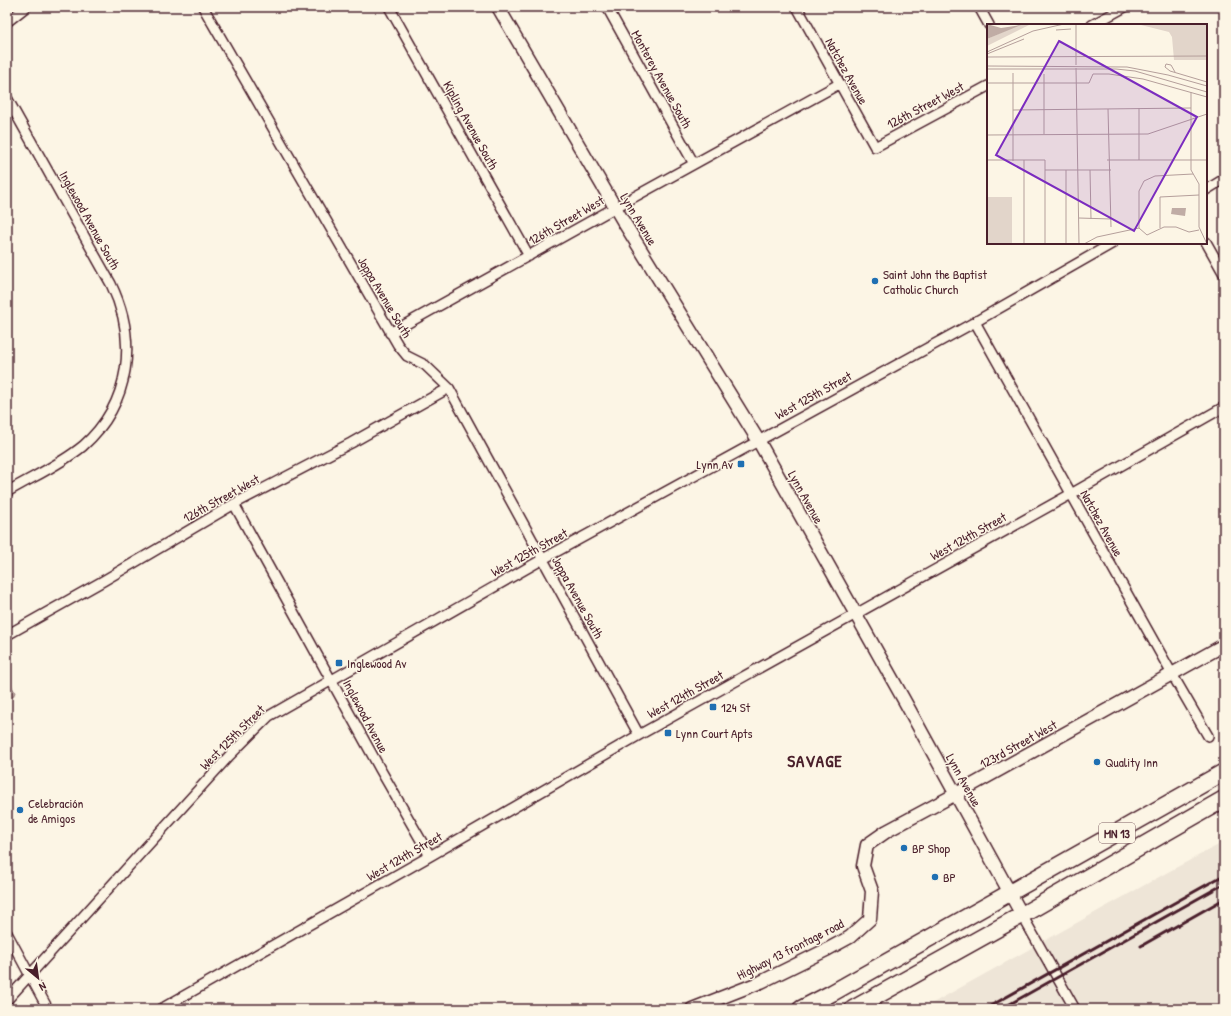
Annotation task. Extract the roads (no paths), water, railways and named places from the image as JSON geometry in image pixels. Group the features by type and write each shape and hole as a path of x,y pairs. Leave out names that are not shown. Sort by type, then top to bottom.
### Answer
{"highway":[{"name":"MN 13","path":"801,1009 1010,894 1224,772"},
{"name":"MN 13","path":"853,1009 1022,915 1224,799"}],"main road":[{"name":"Lynn Avenue","path":"498,7 616,207 758,440 1022,915"},
{"name":"123rd Street West","path":"872,891 863,866 867,845 887,831 1224,645"},
{"name":"Highway 13 frontage road","path":"692,1009 761,982 828,949 850,936 870,919 872,891"}],"street":[{"path":"7,22 26,7"},
{"name":"Joppa Avenue South","path":"203,7 390,333 407,356 424,364 449,388 639,735"},
{"name":"Kipling Avenue South","path":"389,7 530,256"},
{"name":"Monterey Avenue South","path":"607,7 694,164"},
{"name":"Natchez Avenue","path":"797,7 875,147"},
{"path":"979,7 988,24"},
{"path":"1094,24 1125,7"},
{"name":"126th Street West","path":"390,333 839,84"},
{"name":"126th Street West","path":"875,147 987,87"},
{"name":"Inglewood Avenue South","path":"7,98 116,295 126,334 126,362 123,383 118,397 108,415 97,430 83,445 66,459 7,492"},
{"path":"1207,189 1224,180"},
{"name":"West 125th Street","path":"7,1000 224,762 269,716 543,559 975,322 1110,244"},
{"path":"1207,244 1224,274"},
{"name":"Natchez Avenue","path":"975,322 1208,736"},
{"name":"126th Street West","path":"7,635 103,581 234,504 351,443 449,388"},
{"name":"West 124th Street","path":"162,1009 639,735 1224,407"},
{"name":"Inglewood Avenue","path":"234,504 380,769 430,856"},
{"name":"Lynn Avenue","path":"1022,915 1075,1009"},
{"path":"7,933 48,1009"}],"railway":[{"path":"985,1009 1224,875"},
{"path":"1001,1009 1224,884"},
{"path":"1141,946 1224,899"}],"place":[{"name":"Saint John the Baptist Catholic Church","path":"875,281"},
{"name":"Lynn Av","path":"741,464"},
{"name":"Inglewood Av","path":"339,663"},
{"name":"124 St","path":"713,707"},
{"name":"Lynn Court Apts","path":"668,733"},
{"name":"Quality Inn","path":"1097,762"},
{"name":"Celebración de Amigos","path":"20,810"},
{"name":"BP Shop","path":"904,848"},
{"name":"BP","path":"935,877"}],"district":[{"name":"SAVAGE","path":"815,760"}]}
